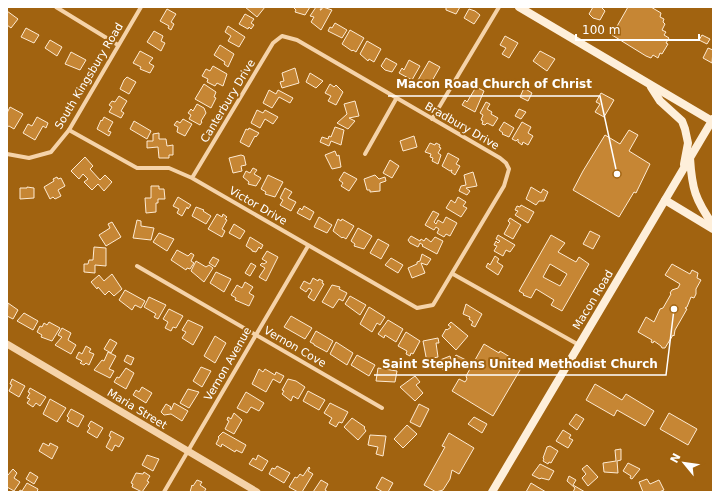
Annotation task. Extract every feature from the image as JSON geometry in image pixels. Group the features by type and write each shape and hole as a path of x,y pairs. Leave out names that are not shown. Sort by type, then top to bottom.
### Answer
{"main road":[{"path":"519,7 712,120"},
{"path":"650,84 660,101 682,121 685,129 688,143 682,171"},
{"name":"Macon Road","path":"492,492 712,120"},
{"path":"690,158 694,192 699,204 713,225"},
{"path":"665,200 713,229"}],"street":[{"path":"56,7 118,45"},
{"name":"South Kingsbury Road","path":"7,154 28,158 51,152 69,130 141,7"},
{"path":"432,119 499,7"},
{"name":"Bradbury Drive","path":"282,36 297,40 506,163 509,169 504,186 452,274"},
{"name":"Canterbury Drive","path":"192,178 273,43 282,36"},
{"path":"365,154 396,99"},
{"name":"Victor Drive","path":"69,130 137,168 169,168 192,178 417,308 433,305 452,274"},
{"name":"Vernon Avenue","path":"164,492 308,246"},
{"name":"Vernon Cove","path":"137,266 382,408"},
{"path":"452,274 580,345"},
{"name":"Maria Street","path":"7,344 257,492"}],"building":[{"path":"245,7 265,7 257,17"},
{"path":"293,7 310,7 305,15 295,12 296,10"},
{"path":"316,7 322,7 320,10 323,7 332,10 321,30 311,22 314,17 310,16"},
{"path":"446,7 460,7 456,14 446,10"},
{"path":"593,7 601,7 605,11 600,20 593,18 589,14"},
{"path":"628,7 651,7 661,13 660,17 664,19 663,22 665,24 662,30 666,32 664,35 669,38 666,43 668,44 662,54 660,53 658,58 653,55 651,58 646,56 612,35"},
{"path":"167,9 176,14 171,22 174,24 171,30 168,28 169,26 160,21"},
{"path":"469,9 480,15 474,24 464,18"},
{"path":"7,11 18,19 11,28 7,25"},
{"path":"245,14 254,19 251,23 254,25 251,29 239,24"},
{"path":"335,23 347,30 342,38 328,31"},
{"path":"228,26 245,37 239,47 228,41 231,36 225,32"},
{"path":"26,28 39,35 34,43 21,37"},
{"path":"350,30 364,38 356,52 342,44"},
{"path":"154,31 163,36 161,41 165,43 161,51 147,42"},
{"path":"702,35 710,39 707,44 699,40"},
{"path":"505,36 518,43 509,58 502,54 506,48 500,45"},
{"path":"50,40 62,47 57,56 45,48"},
{"path":"367,41 381,49 374,62 369,59 368,61 360,54"},
{"path":"220,45 234,54 228,67 224,64 225,62 214,55"},
{"path":"708,48 713,50 712,63 703,58"},
{"path":"140,51 153,58 149,63 154,66 150,73 140,69 141,67 133,63"},
{"path":"540,51 555,59 547,71 533,61"},
{"path":"71,52 86,60 80,70 65,64"},
{"path":"386,58 397,64 392,72 385,70 381,66"},
{"path":"409,60 420,66 412,80 399,73 402,68 404,70"},
{"path":"429,61 440,67 432,81 434,82 431,87 418,80"},
{"path":"213,66 227,74 223,86 217,83 215,86 207,82 208,79 202,76 206,69 210,71"},
{"path":"295,68 299,83 282,88 280,82 284,81 282,73"},
{"path":"310,73 323,81 316,88 306,82"},
{"path":"127,77 136,82 129,94 120,89"},
{"path":"204,84 216,92 214,97 216,98 211,108 195,99"},
{"path":"330,84 334,87 336,85 343,92 336,105 328,101 331,96 325,93"},
{"path":"476,87 484,91 475,112 462,105 465,100 467,102"},
{"path":"524,88 532,93 528,101 520,97"},
{"path":"269,90 276,94 278,90 293,98 290,103 279,97 272,108 263,103"},
{"path":"601,93 614,100 604,117 595,112 600,104 596,102"},
{"path":"119,96 127,101 121,111 124,113 121,118 109,112 112,107 109,105 112,101 115,102"},
{"path":"355,101 359,116 349,118 355,121 348,129 337,123 347,114 344,104"},
{"path":"486,102 490,104 487,109 492,112 491,114 498,118 493,126 487,123 485,125 482,124 483,121 481,120 483,115 480,113"},
{"path":"197,104 204,108 206,113 200,125 189,119 191,115 188,113 191,109 193,111"},
{"path":"10,107 23,114 14,129 9,126 7,127 7,113"},
{"path":"519,109 526,112 521,119 515,116"},
{"path":"257,110 263,113 265,110 278,117 273,124 265,119 260,128 251,123"},
{"path":"37,117 48,123 46,128 43,126 35,140 23,133 28,124 32,126"},
{"path":"104,117 113,122 108,131 111,132 109,136 97,129"},
{"path":"183,119 192,124 185,136 177,132 178,127 174,125 177,121 180,123"},
{"path":"134,121 151,131 147,139 130,129"},
{"path":"504,122 514,128 509,137 502,134 503,133 499,130"},
{"path":"522,122 531,127 528,133 533,136 528,145 523,142 522,145 518,142 518,139 516,141 512,139"},
{"path":"335,127 344,130 341,145 331,141 329,146 320,142 322,137 328,139 329,136 331,137"},
{"path":"249,128 259,133 256,137 255,136 249,147 240,142 246,129 248,130"},
{"path":"629,130 638,135 629,151 650,164 636,193 634,192 619,217 573,190 605,135 620,144"},
{"path":"159,133 159,139 166,139 167,146 173,145 173,155 169,155 169,158 159,158 158,147 147,148 147,141 153,141 153,134"},
{"path":"414,136 417,147 403,151 400,141"},
{"path":"430,143 440,145 439,147 441,148 438,153 441,155 438,164 432,161 433,158 430,157 431,154 425,152"},
{"path":"335,151 337,156 339,155 341,167 332,169 325,155"},
{"path":"448,153 459,159 456,164 460,166 455,175 451,172 452,170 450,171 442,166"},
{"path":"241,155 244,156 246,165 241,166 242,171 233,173 229,158"},
{"path":"85,157 93,166 90,169 100,180 105,175 112,182 104,191 98,184 92,190 84,182 88,179 83,174 79,179 71,171"},
{"path":"390,160 399,166 392,178 383,173"},
{"path":"253,168 257,170 254,174 261,178 256,186 248,184 249,182 243,177 246,171 250,173"},
{"path":"344,172 357,179 349,191 341,186 343,183 339,180"},
{"path":"473,172 477,186 466,188 470,191 467,195 459,191 461,186 466,185 464,175"},
{"path":"268,175 283,182 275,197 265,194 266,192 261,189"},
{"path":"375,175 379,179 385,177 386,181 380,183 380,191 370,192 370,190 367,190 364,179"},
{"path":"57,177 58,179 61,178 65,186 58,190 61,196 55,199 53,197 50,199 44,187 54,181 53,179"},
{"path":"151,186 159,186 159,189 164,189 165,199 158,199 158,203 156,203 156,212 146,213 145,198 151,198"},
{"path":"531,187 541,193 543,189 548,192 544,201 539,201 536,205 526,199"},
{"path":"20,188 34,188 34,198 20,199"},
{"path":"285,188 292,192 288,198 296,202 291,211 280,205 283,200 280,198"},
{"path":"178,197 191,205 188,209 187,207 182,216 177,213 179,209 173,206"},
{"path":"458,197 466,202 463,206 467,208 461,217 446,208 451,200 455,203"},
{"path":"521,205 534,212 528,223 515,215 518,211 515,210 517,206 520,207"},
{"path":"304,206 314,212 310,220 297,213 300,208 302,210"},
{"path":"196,207 204,210 203,211 211,216 206,224 192,216"},
{"path":"433,211 439,214 434,222 436,224 438,220 443,223 446,217 457,223 450,236 446,234 444,237 437,233 439,229 436,227 434,230 425,225"},
{"path":"217,214 222,217 223,214 227,217 222,229 225,231 222,237 208,229"},
{"path":"319,217 332,225 327,233 314,227"},
{"path":"510,218 521,225 513,239 504,234 510,223 508,221"},
{"path":"338,219 341,221 342,219 354,226 346,239 343,237 342,238 333,231"},
{"path":"137,220 141,221 141,226 154,228 151,240 133,238"},
{"path":"112,222 121,237 106,246 99,235 110,228 108,224"},
{"path":"234,224 245,231 240,239 229,233"},
{"path":"358,228 372,236 364,249 354,246 355,244 351,241"},
{"path":"590,231 600,236 593,249 583,244"},
{"path":"159,233 174,239 167,251 153,242"},
{"path":"498,235 515,245 510,252 506,250 503,256 494,251 497,246 494,245 496,241 498,243 500,241 496,239"},
{"path":"551,235 565,243 558,252 576,262 579,257 589,264 562,311 551,305 554,300 536,289 531,298 523,295 524,294 519,291","holes":["550,264 567,274 560,286 543,277"]},
{"path":"411,236 420,241 421,239 424,241 426,238 431,242 435,237 443,241 437,254 422,246 423,245 420,243 418,247 410,243 408,240"},
{"path":"250,237 263,245 261,249 259,247 256,252 252,251 246,246"},
{"path":"378,239 389,245 381,259 370,253"},
{"path":"94,247 106,248 106,266 95,265 95,273 84,272 84,264 88,264 89,260 93,260"},
{"path":"177,250 188,256 191,253 194,255 191,261 194,263 190,269 187,268 186,270 171,260"},
{"path":"267,251 278,257 266,281 259,277 265,268 260,265 267,262 262,259"},
{"path":"422,254 431,259 427,265 421,263 425,273 412,278 408,268 420,261"},
{"path":"495,256 499,259 497,262 503,266 498,275 486,267 488,263 490,265"},
{"path":"213,257 219,260 215,267 209,263"},
{"path":"391,258 403,265 398,273 385,265"},
{"path":"196,261 206,267 209,265 213,268 204,282 191,271"},
{"path":"251,263 256,266 250,276 245,273"},
{"path":"672,264 690,274 692,270 698,273 697,278 701,280 696,289 694,298 691,297 687,307 685,308 687,309 675,330 674,336 673,335 665,348 662,348 654,341 653,343 651,342 652,340 638,332 646,317 654,322 672,290 678,288 680,284 665,275"},
{"path":"216,272 231,279 224,292 210,283"},
{"path":"112,274 122,289 114,296 109,291 105,295 91,282 99,275 104,281"},
{"path":"313,278 318,281 319,279 323,281 322,283 324,284 314,301 308,297 312,290 309,288 306,292 300,288 304,281 310,284"},
{"path":"245,282 253,287 249,293 254,296 249,306 235,300 236,298 231,295 237,285 242,288"},
{"path":"332,285 340,287 339,289 347,293 343,301 339,299 333,308 322,302"},
{"path":"125,290 145,301 141,308 135,305 132,310 119,300"},
{"path":"350,296 366,305 360,315 345,304"},
{"path":"149,297 166,305 158,319 154,317 156,314 144,307"},
{"path":"8,303 18,310 13,319 7,316"},
{"path":"466,304 482,314 475,327 471,325 473,322 469,319 470,317 463,314"},
{"path":"369,307 385,317 380,325 377,323 372,332 360,324"},
{"path":"169,309 183,316 176,328 173,327 171,331 165,328 168,322 163,319"},
{"path":"24,313 38,321 33,330 17,321"},
{"path":"291,316 312,328 305,339 284,327"},
{"path":"188,320 203,327 193,345 182,338 186,332 182,330"},
{"path":"388,320 403,329 396,342 385,335 384,338 378,334"},
{"path":"49,322 60,328 52,341 41,337 42,335 37,332 40,326 42,327 44,323 47,325"},
{"path":"451,322 468,336 456,350 442,336 446,329 447,330 451,327 448,325"},
{"path":"62,328 71,333 68,340 76,345 71,354 55,345 62,337 58,335"},
{"path":"316,331 333,341 327,352 310,342"},
{"path":"406,332 420,341 413,354 411,353 410,356 406,354 407,351 398,346"},
{"path":"215,336 226,343 215,363 204,356"},
{"path":"438,338 439,343 436,343 438,357 433,358 434,361 427,362 423,341"},
{"path":"110,339 117,343 111,353 104,349"},
{"path":"336,342 353,353 347,365 330,354"},
{"path":"484,344 499,353 500,351 523,365 493,416 452,391 459,379 465,382 467,379 466,376"},
{"path":"86,346 91,349 89,352 94,354 89,365 86,363 84,365 80,363 82,361 76,358 79,352 82,354"},
{"path":"108,352 116,356 109,369 114,371 110,378 94,370 102,360 104,361"},
{"path":"127,355 134,358 131,365 124,361"},
{"path":"357,355 375,365 369,376 351,365"},
{"path":"456,355 466,360 463,366 453,360"},
{"path":"450,356 453,366 443,370 440,360"},
{"path":"201,367 211,371 202,387 193,381"},
{"path":"126,368 134,373 126,389 114,382"},
{"path":"378,368 397,371 395,382 376,381"},
{"path":"259,369 263,372 265,369 275,375 276,372 284,376 280,383 273,379 266,392 252,384"},
{"path":"415,376 420,382 416,385 423,393 415,401 400,387"},
{"path":"12,379 25,386 19,397 9,391 12,385 10,384"},
{"path":"288,379 296,381 305,387 298,399 293,396 291,401 282,394 284,391 282,390"},
{"path":"595,384 622,400 626,394 654,411 645,426 617,410 614,416 586,400"},
{"path":"142,387 152,393 146,403 133,395 136,390 139,392"},
{"path":"30,388 46,397 40,406 36,403 33,407 27,403 30,399 27,398 30,393 28,392"},
{"path":"188,389 199,392 189,408 180,403"},
{"path":"308,391 325,400 319,410 303,401"},
{"path":"246,392 264,403 259,411 251,407 247,413 237,408"},
{"path":"50,399 66,408 57,422 43,414"},
{"path":"174,403 188,411 182,421 171,414 164,415 161,412 166,404 171,407 171,410"},
{"path":"330,403 348,412 342,423 339,422 336,427 329,423 332,418 324,413"},
{"path":"419,404 429,409 420,427 410,422"},
{"path":"71,409 84,416 78,427 67,421 69,418 67,416"},
{"path":"234,413 242,420 234,434 225,429 229,421 227,420 228,417 231,419"},
{"path":"669,413 697,429 688,445 660,429"},
{"path":"576,414 584,419 577,430 569,424"},
{"path":"474,417 487,424 482,433 468,424"},
{"path":"352,418 365,427 364,428 366,431 358,440 344,427"},
{"path":"91,421 103,428 97,438 87,432 90,428 88,426"},
{"path":"407,425 417,434 403,448 394,439"},
{"path":"563,430 571,435 569,438 573,440 568,448 556,441"},
{"path":"111,431 124,438 119,447 115,445 112,451 106,447 111,437 109,436"},
{"path":"223,432 246,445 242,453 236,450 235,452 222,444 221,447 216,444 219,438 218,437"},
{"path":"449,433 474,448 459,474 452,470 450,479 443,490 436,492 424,485 445,447 442,446"},
{"path":"370,435 386,436 383,456 376,454 378,447 368,445"},
{"path":"43,443 49,446 50,443 58,447 52,459 39,451"},
{"path":"550,446 558,451 551,463 549,462 548,464 543,461 543,458 547,447"},
{"path":"621,449 621,460 617,461 618,473 604,472 603,463 616,461 615,450"},
{"path":"147,455 159,459 153,471 142,465"},
{"path":"258,455 268,461 262,471 249,464 253,458 256,460"},
{"path":"628,463 640,469 632,479 630,478 631,476 623,471"},
{"path":"540,464 554,471 549,480 540,479 532,475"},
{"path":"587,465 598,477 588,486 582,478 586,474 582,469"},
{"path":"277,466 290,473 284,483 269,474 272,468 275,469"},
{"path":"309,467 310,468 308,471 313,474 302,492 298,492 289,487 295,477 297,478 300,474 303,476"},
{"path":"13,469 17,473 14,478 20,482 14,491 7,487 7,474 8,475"},
{"path":"30,472 38,477 34,484 26,479"},
{"path":"144,472 150,476 147,481 149,482 142,492 132,487 133,484 131,483 136,473 143,474"},
{"path":"569,476 576,480 573,485 585,492 573,492 575,488 567,481"},
{"path":"382,477 393,483 388,492 383,492 376,488"},
{"path":"647,479 650,484 659,480 664,490 659,492 643,492 639,482"},
{"path":"197,480 202,482 200,485 206,489 204,492 190,492 192,485 193,486"},
{"path":"321,480 328,484 325,490 328,492 313,492"},
{"path":"27,483 38,489 37,492 19,492 20,490 22,491"},
{"path":"531,483 546,492 526,492"}],"place":[{"name":"Macon Road Church of Christ","path":"617,174"},
{"name":"Saint Stephens United Methodist Church","path":"674,309"}]}
